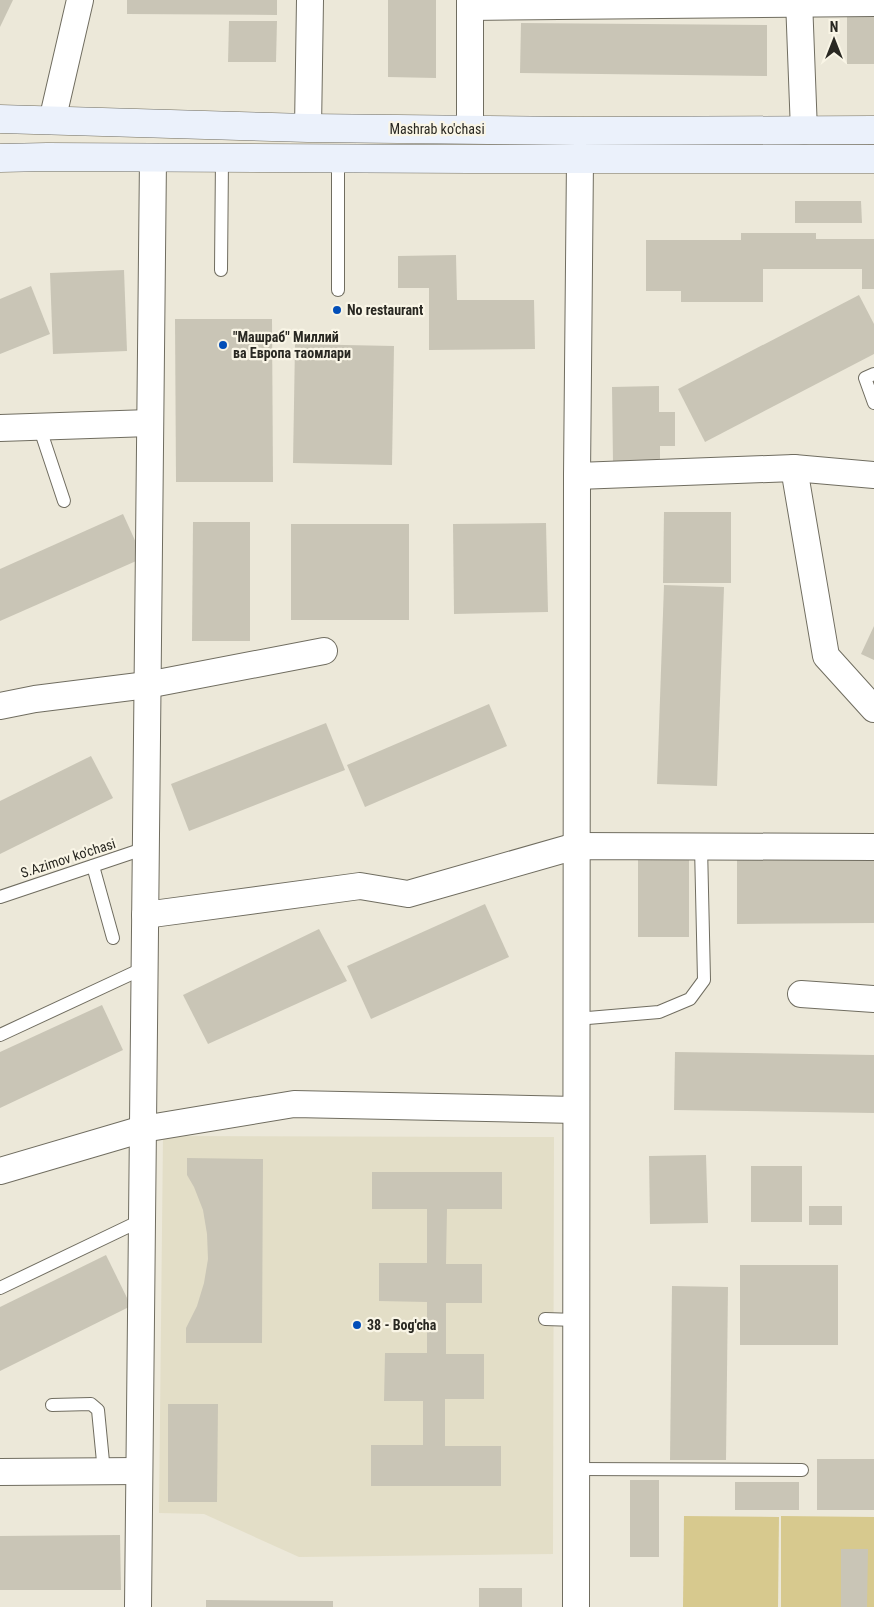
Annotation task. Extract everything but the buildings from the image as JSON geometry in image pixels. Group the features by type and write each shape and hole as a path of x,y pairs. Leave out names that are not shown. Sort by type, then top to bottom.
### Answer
{"main road":[{"name":"Mashrab ko'chasi","path":"0,119 308,128 577,131 874,130"},
{"path":"0,158 874,160"}],"street":[{"path":"52,121 80,0"},
{"path":"308,128 310,0"},
{"path":"799,2 804,130"},
{"path":"470,129 470,3 874,3"},
{"path":"138,1607 152,158"},
{"path":"576,1607 577,476 580,159"},
{"path":"0,428 150,423"},
{"path":"577,476 794,468 874,475"},
{"path":"794,468 826,656 874,709"},
{"path":"0,706 36,699 147,685 324,651"},
{"path":"145,916 360,886 408,894 576,846 874,847"},
{"path":"801,994 874,999"},
{"path":"0,1172 143,1129 294,1104 576,1110"},
{"path":"0,1472 139,1472"}],"lane":[{"path":"221,270 222,158"},
{"path":"338,158 338,290"},
{"path":"874,374 865,378 874,403"},
{"path":"0,441 39,426 64,501"},
{"path":"576,1019 659,1012 690,999 704,980 701,846"},
{"name":"S.Azimov ko'chasi","path":"0,897 146,848"},
{"path":"92,866 113,938"},
{"path":"0,1035 144,968"},
{"path":"0,1288 142,1220"},
{"path":"545,1319 576,1320"},
{"path":"52,1405 91,1404 98,1410 104,1472"},
{"path":"576,1469 802,1470"}],"shaded area":[{"name":"38 - Bog'cha","path":"163,1136 554,1137 553,1554 299,1557 204,1514 159,1513"},
{"path":"684,1516 779,1517 778,1607 683,1607"},
{"path":"781,1516 874,1517 874,1607 781,1607"}],"place":[{"name":"No restaurant","path":"337,310"},
{"name":"\"Машраб\" Миллий ва Европа таомлари","path":"223,345"},
{"name":"38 - Bog'cha","path":"357,1325"}]}
